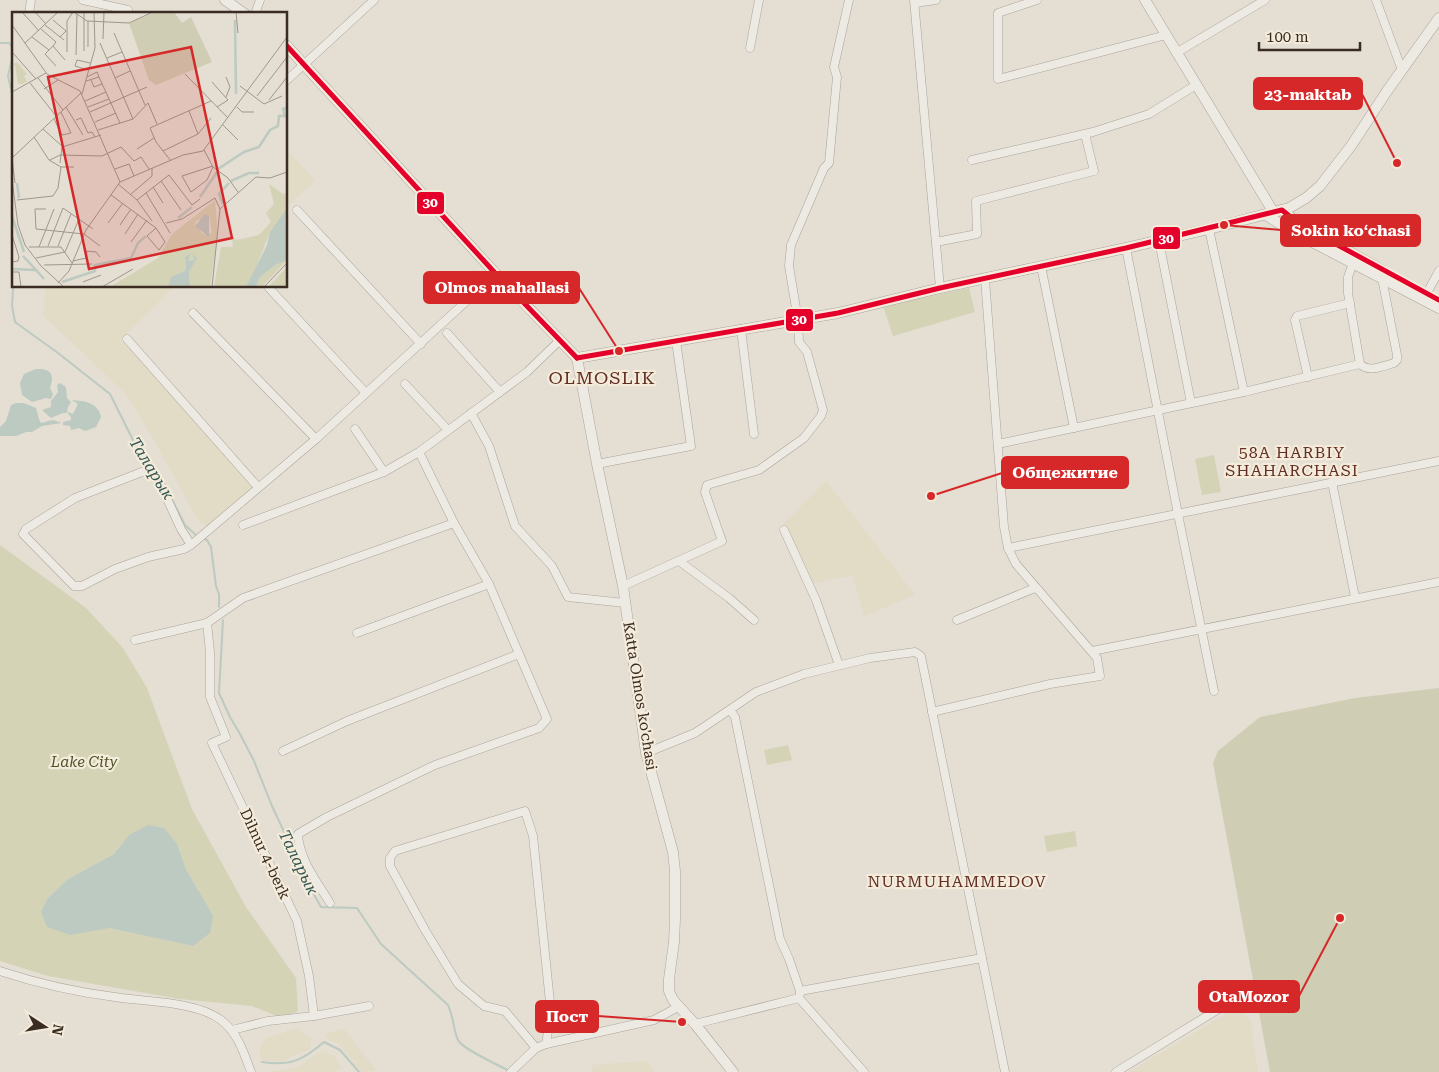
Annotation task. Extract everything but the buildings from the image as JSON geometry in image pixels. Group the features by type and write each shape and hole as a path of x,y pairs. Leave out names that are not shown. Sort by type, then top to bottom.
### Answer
{"street":[{"path":"83,0 128,10 128,12"},
{"path":"225,0 242,12"},
{"path":"256,12 260,0"},
{"path":"750,48 759,0"},
{"path":"623,586 722,541 705,492 707,485 759,470 804,438 821,416 823,410 807,352 799,342 798,320 789,266 791,245 824,168 828,163 837,77 834,67 849,0"},
{"path":"936,0 914,1 940,288"},
{"path":"1037,0 998,13 998,79 1166,35"},
{"path":"1144,0 1274,213 1293,232 1439,308"},
{"path":"1176,53 1265,0"},
{"path":"1376,0 1402,70"},
{"path":"288,79 368,2"},
{"path":"288,47 496,274 577,358 838,312 1274,213 1306,198 1320,186 1351,146 1439,18"},
{"path":"972,160 1085,134 1149,114 1196,85"},
{"path":"936,242 977,234 976,201 1094,171 1085,134"},
{"path":"297,210 421,344"},
{"path":"1274,213 1299,224 1439,300"},
{"path":"1209,229 1244,392"},
{"path":"1159,240 1191,403"},
{"path":"1126,248 1214,691"},
{"path":"1353,263 1348,277 1350,303 1360,364 1364,368 1369,369 1394,363 1397,360 1382,278"},
{"path":"1041,266 1074,428"},
{"path":"1426,293 1439,271"},
{"path":"191,545 181,529 158,479 147,470 75,498 26,529 23,534 74,586 82,586 115,569 148,557 184,549 191,545 199,540 258,487 316,439 496,274"},
{"path":"932,712 1050,684 1100,676 1097,658 1092,651 1035,588 1016,564 1008,548 1004,527 985,279"},
{"path":"269,288 366,393"},
{"path":"1308,377 1296,320 1297,316 1350,303"},
{"path":"192,313 316,439"},
{"path":"740,329 754,434"},
{"path":"447,334 500,392"},
{"path":"126,339 258,487"},
{"path":"243,525 384,472 419,452 527,372 560,340"},
{"path":"597,464 691,446 676,341"},
{"name":"Katta Olmos ko'chasi","path":"577,358 623,586 646,753 673,852 675,919 669,985 672,1000 695,1024 733,1072"},
{"path":"998,444 1244,392 1360,364"},
{"path":"405,384 448,430"},
{"path":"471,413 490,446 514,526 552,566 568,597 625,603"},
{"path":"354,429 384,472"},
{"path":"330,903 303,857 298,834 327,817 436,765 539,728 547,719 489,584 454,523 419,452"},
{"path":"1008,548 1439,461"},
{"path":"1332,482 1355,597"},
{"path":"135,640 207,623 242,598 454,523"},
{"path":"784,530 816,600 839,665"},
{"path":"679,561 729,598 754,620"},
{"path":"1092,651 1355,597 1439,582"},
{"path":"358,633 489,584"},
{"path":"957,620 1035,588"},
{"name":"Dilnur 4-berk","path":"207,623 210,652 210,697 226,737 212,743 297,921 314,1016"},
{"path":"646,753 695,733 756,692 804,674 870,658 915,652 921,656 1005,1072"},
{"path":"283,751 347,721 519,654"},
{"path":"730,710 736,717 780,939 789,959 800,994 864,1072"},
{"path":"536,1048 505,1011 484,1006 458,984 425,930 390,866 390,858 394,852 525,812 533,836 551,1012 546,1044"},
{"path":"695,1024 800,994 982,958"},
{"path":"0,971 23,979 113,997 191,1008 208,1013 221,1020 232,1030 240,1042 251,1072"},
{"path":"1116,1072 1251,989"},
{"path":"232,1030 268,1021 314,1016 369,1006"},
{"path":"513,1071 536,1048 546,1044 654,1020 678,1007"}],"shaded area":[{"path":"288,151 315,181 288,205"},
{"path":"46,288 173,288 120,340 255,486 209,528 197,518 153,438 126,394 43,315"},
{"path":"36,369 48,371 52,376 50,388 53,394 51,399 46,398 32,402 22,395 20,383 24,374"},
{"path":"60,383 66,387 67,398 71,402 67,413 51,418 42,410 51,407 51,401 58,392 57,385"},
{"path":"72,400 90,403 97,408 101,417 96,427 85,431 79,428 71,430 70,426 63,425 63,422 71,420 68,412 73,414 78,404"},
{"path":"24,403 36,408 41,423 53,420 62,423 42,426 32,432 16,436 0,436 0,427 6,421 11,405"},
{"path":"826,481 915,595 864,616 853,575 807,585 779,529"},
{"path":"148,825 164,828 177,844 186,869 213,916 210,933 193,946 109,928 70,935 47,927 41,912 48,898 68,879 114,854 129,835"},
{"path":"1238,1007 1250,1019 1258,1072 1129,1072"},
{"path":"296,1029 311,1038 310,1049 280,1062 260,1060 260,1046 267,1038"},
{"path":"344,1029 376,1070 362,1072 339,1044 325,1038 328,1033"},
{"path":"323,1051 334,1056 341,1068 334,1072 265,1072 296,1068"},
{"path":"646,1061 654,1072 592,1072 593,1065"}],"green space":[{"path":"969,288 975,312 893,336 883,306"},
{"path":"1214,455 1221,492 1202,495 1195,459"},
{"name":"Lake City","path":"0,545 86,608 123,648 147,688 192,809 246,907 296,978 298,1011 282,1018 252,1006 180,999 48,976 0,961","holes":["129,835 177,844 186,869 199,891 193,946 109,928 48,898 68,879 114,854"]},
{"path":"1439,688 1439,1072 1270,1072 1213,763 1218,751 1260,717 1355,698"},
{"path":"788,745 792,760 767,765 764,750"},
{"path":"1075,831 1077,846 1047,852 1044,836"}],"waterway":[{"name":"Таларык","path":"0,43 9,43 12,47"},
{"name":"Таларык","path":"12,59 8,76 12,93"},
{"name":"Таларык","path":"13,288 12,306 15,322 110,394 139,452 159,475"},
{"name":"Таларык","path":"164,484 185,525 197,536"},
{"name":"Таларык","path":"204,539 207,540 211,547 216,586 219,594 219,607"},
{"name":"Таларык","path":"223,620 219,693 254,761 298,866 321,907 357,908 381,944 448,1005 456,1036 461,1044 509,1071"},
{"path":"262,1062 280,1063 295,1061 309,1054 324,1042 340,1050 359,1072"}],"transit line":[{"name":"30","path":"288,47 496,274 577,358"},
{"name":"30","path":"577,358 838,313 940,288 1126,248 1282,210 1299,224 1439,300"}],"place":[{"name":"23-maktab","path":"1397,163"},
{"name":"Sokin koʻchasi","path":"1224,225"},
{"name":"Olmos mahallasi","path":"619,351"},
{"name":"Общежитие","path":"931,496"},
{"name":"OtaMozor","path":"1340,918"},
{"name":"Пост","path":"682,1022"}],"district":[{"name":"OLMOSLIK","path":"602,378"},
{"name":"58A HARBIY SHAHARCHASI","path":"1292,461"},
{"name":"NURMUHAMMEDOV","path":"957,881"}]}
